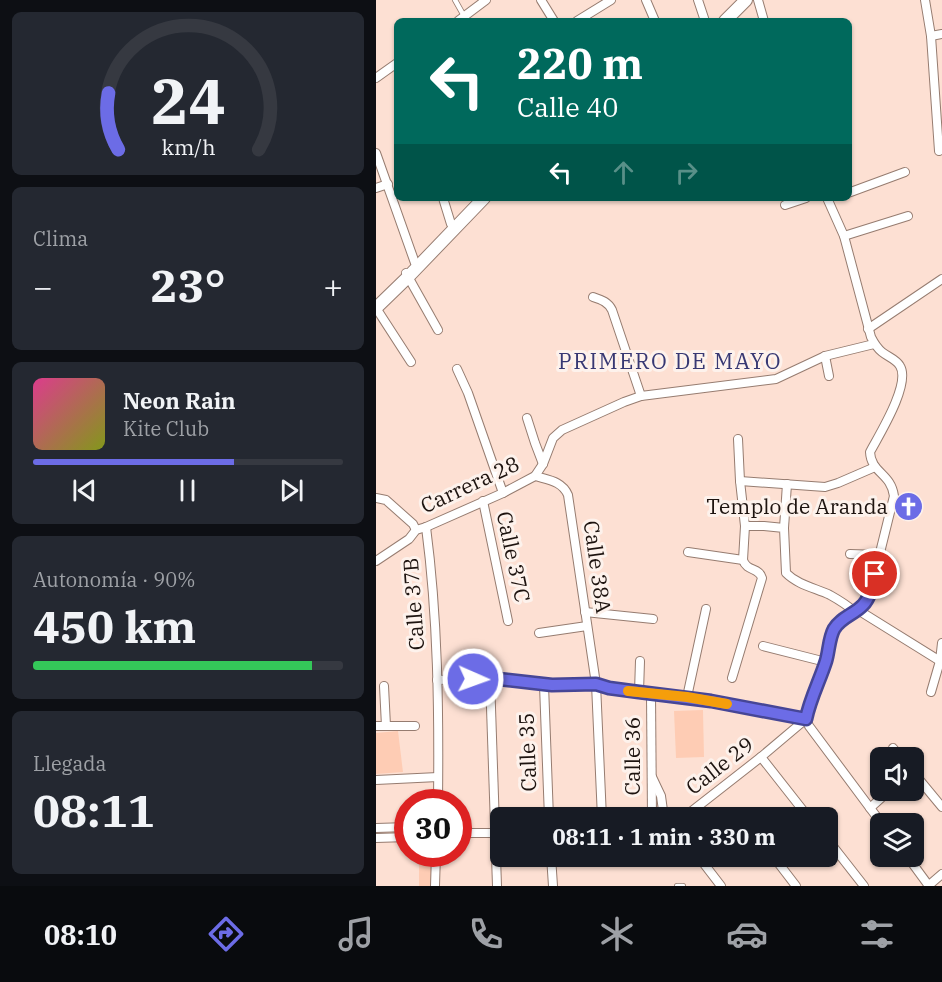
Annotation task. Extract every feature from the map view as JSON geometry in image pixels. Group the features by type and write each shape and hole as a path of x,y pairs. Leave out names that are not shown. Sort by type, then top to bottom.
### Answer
{"street":[{"path":"462,18 486,0"},
{"path":"541,0 552,18"},
{"path":"582,18 611,0"},
{"path":"646,0 654,18"},
{"path":"698,0 704,18"},
{"path":"731,18 746,0"},
{"path":"731,18 752,0"},
{"path":"758,0 763,18"},
{"path":"925,0 931,36 938,151"},
{"path":"931,36 942,34"},
{"path":"376,78 394,65"},
{"path":"376,153 415,263"},
{"path":"852,192 905,172"},
{"path":"376,188 388,184"},
{"path":"444,201 451,224"},
{"path":"376,303 407,275 415,263 474,201"},
{"path":"411,362 376,308 481,201"},
{"path":"785,206 798,201"},
{"path":"831,201 844,236 874,344 896,361 902,368 904,378 899,394 870,452 870,459 893,487 894,496 870,593 865,604 842,619 834,629 826,662 806,719 874,813"},
{"path":"844,236 908,216"},
{"path":"407,275 438,330"},
{"path":"868,329 942,279"},
{"path":"593,297 605,301 612,310 641,396"},
{"name":"Carrera 28","path":"376,561 409,538 416,530 503,493 535,476 543,464 553,438 562,430 624,402 641,396 776,379 825,356 874,344"},
{"path":"825,356 829,376"},
{"name":"Calle 37C","path":"457,369 468,393 503,493"},
{"path":"527,418 543,464"},
{"path":"732,678 762,578 758,571 748,568 743,560 745,526 738,439"},
{"path":"740,481 825,487 875,466"},
{"name":"Calle 38A","path":"535,476 560,484 568,495 596,684 602,807"},
{"path":"787,484 784,528 786,573 806,586 843,602 940,661"},
{"path":"376,498 386,500 413,524 416,530"},
{"name":"Calle 37C","path":"483,501 508,621"},
{"path":"745,526 784,528"},
{"name":"Calle 37B","path":"426,527 433,578 438,789"},
{"path":"688,552 743,560"},
{"path":"850,554 879,555"},
{"path":"687,697 706,609"},
{"path":"585,612 653,619"},
{"path":"539,633 588,626"},
{"path":"931,692 940,661 942,643"},
{"path":"763,646 826,662"},
{"path":"639,692 640,661"},
{"path":"437,680 490,678 544,685 596,684 609,688 687,697 806,719"},
{"path":"490,678 496,807"},
{"name":"Calle 35","path":"544,685 549,807"},
{"path":"384,686 386,726"},
{"name":"Calle 36","path":"651,694 652,807"},
{"name":"Calle 29","path":"697,807 806,719"},
{"path":"376,726 415,726"},
{"path":"761,757 800,807"},
{"path":"376,780 438,777"},
{"path":"651,777 661,796 662,807"},
{"path":"924,784 940,801"},
{"path":"870,808 878,801"},
{"path":"376,828 394,827"},
{"path":"472,833 490,833"},
{"path":"376,838 394,837"},
{"path":"838,853 864,886"},
{"path":"434,886 435,867"},
{"path":"497,867 497,886"},
{"path":"552,867 553,886"},
{"path":"706,867 721,886"},
{"path":"781,867 796,886"},
{"path":"915,867 929,886 942,874"}],"lane":[{"path":"456,0 461,18"},
{"path":"677,886 683,886"}],"shaded area":[{"path":"703,710 704,757 676,758 674,711"},
{"path":"398,731 403,772 376,774 376,733"},
{"path":"419,867 432,867 431,886 419,886"}],"slow traffic":[{"path":"628,691 727,704"}],"place":[{"name":"Templo de Aranda","path":"909,507"}],"district":[{"name":"PRIMERO DE MAYO","path":"670,361"}],"route":[{"path":"473,679 490,678 544,685 596,684 609,688 687,697 806,719 826,662 834,629 842,619 865,604 875,574"}]}
